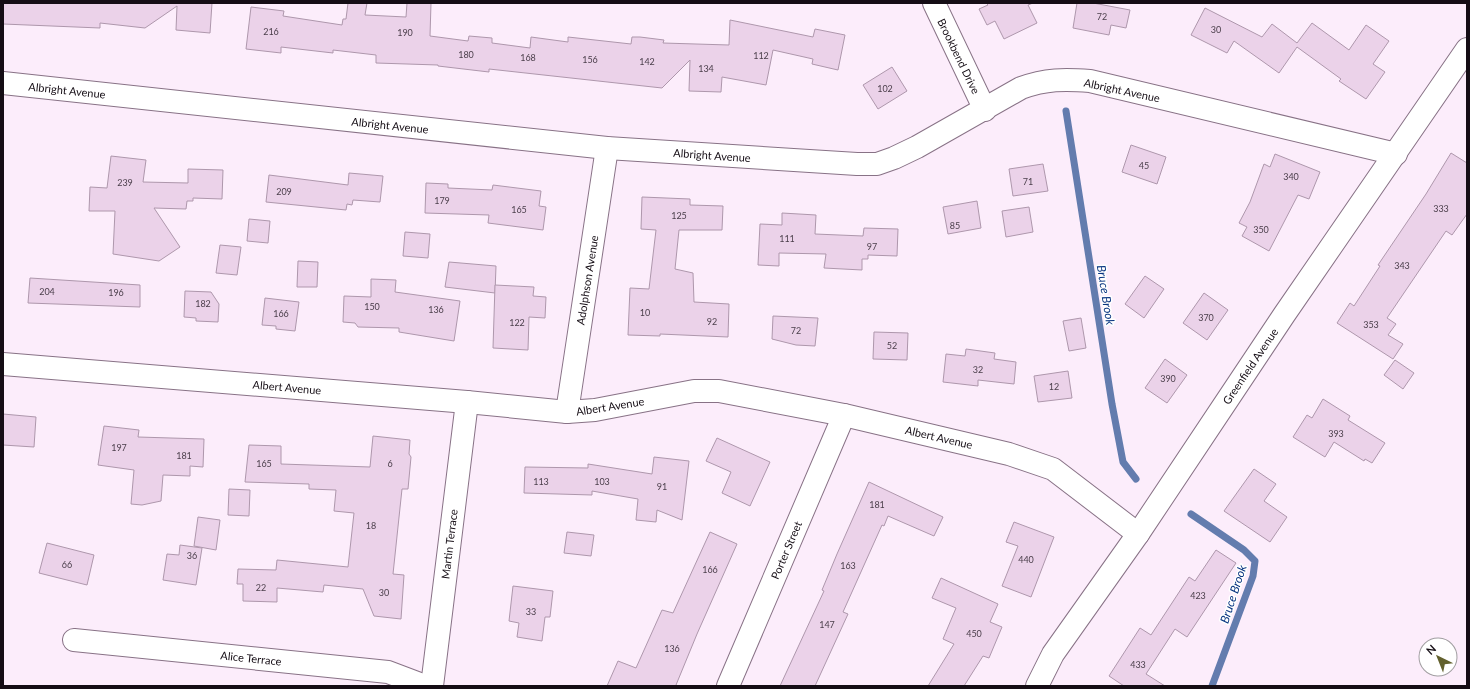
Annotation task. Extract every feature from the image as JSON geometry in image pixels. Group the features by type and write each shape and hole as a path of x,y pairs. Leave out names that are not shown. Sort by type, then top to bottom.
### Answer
{"street":[{"name":"Brookbend Drive","path":"934,3 985,110"},
{"name":"Greenfield Avenue","path":"1037,686 1053,654 1138,534 1288,309 1396,154 1464,60"},
{"name":"Albright Avenue","path":"3,83 607,148 877,164 917,148 1021,88 1052,80 1090,82 1396,154"},
{"name":"Adolphson Avenue","path":"567,412 607,148"},
{"name":"Albert Avenue","path":"3,364 467,402 567,412 596,410 694,390 742,395 844,415 1009,454 1053,469 1138,534"},
{"name":"Martin Terrace","path":"432,686 467,402"},
{"name":"Porter Street","path":"728,686 844,415"},
{"name":"Alice Terrace","path":"74,640 388,672 425,686"}],"building":[{"path":"3,3 212,3 210,33 176,30 177,6 145,28 100,23 100,28 3,24"},
{"path":"348,3 367,3 365,15 406,17 407,3 431,3 430,36 468,41 469,36 492,38 492,43 530,48 531,37 568,42 568,37 631,44 632,37 640,37 664,40 663,43 729,45 730,20 813,37 815,29 845,35 838,70 812,64 813,59 773,50 766,85 722,77 721,92 689,91 690,60 662,88 489,69 489,72 438,65 376,63 376,55 333,50 333,53 281,47 281,53 246,49 251,7 284,11 283,16 342,25 343,19 346,19"},
{"path":"986,3 1033,3 1028,5 1037,23 1004,39 995,21 987,25 979,9 988,5"},
{"path":"1077,3 1093,3 1130,10 1126,28 1111,25 1109,35 1073,28"},
{"path":"1205,8 1262,37 1272,24 1297,43 1312,23 1349,50 1366,25 1389,41 1373,64 1385,72 1366,99 1339,81 1341,79 1297,47 1279,73 1234,41 1227,53 1191,35"},
{"path":"892,67 907,91 878,109 863,85"},
{"path":"1131,145 1166,157 1157,184 1122,172"},
{"path":"1451,153 1467,163 1467,214 1452,235 1446,231 1387,318 1396,324 1388,335 1403,344 1393,359 1337,323 1350,303 1354,306 1380,266 1378,265 1426,194"},
{"path":"1275,154 1320,172 1309,199 1298,195 1269,251 1242,236 1247,227 1239,223 1250,202 1264,164 1270,167"},
{"path":"111,156 146,160 143,182 188,183 188,169 223,170 222,199 193,198 193,201 187,201 186,209 154,208 180,247 159,261 113,254 115,211 89,211 90,187 107,188"},
{"path":"1043,164 1048,191 1013,196 1009,169"},
{"path":"349,173 383,176 380,202 353,200 352,205 347,204 346,210 266,202 269,175 348,185"},
{"path":"426,183 448,184 448,188 492,190 493,185 541,191 539,206 546,207 543,230 488,223 489,215 425,213"},
{"path":"642,197 690,199 690,205 723,206 722,230 679,230 675,269 693,273 694,302 729,304 728,337 660,334 660,336 628,335 630,288 649,289 656,230 641,229"},
{"path":"977,201 981,228 948,234 943,207"},
{"path":"1029,207 1033,232 1006,237 1002,211"},
{"path":"782,213 816,215 815,234 863,236 864,228 898,229 897,256 868,255 868,259 862,259 862,270 824,268 826,254 779,253 779,266 758,265 760,224 782,225"},
{"path":"249,219 270,221 268,243 247,241"},
{"path":"405,232 430,234 428,258 403,256"},
{"path":"220,245 241,247 237,275 216,273"},
{"path":"298,261 318,262 317,287 297,287"},
{"path":"449,262 496,266 495,293 445,287"},
{"path":"1145,276 1164,289 1144,318 1125,304"},
{"path":"30,278 140,285 140,307 28,303"},
{"path":"371,279 396,280 395,292 460,301 454,341 399,332 399,328 358,327 355,323 343,322 344,296 371,297"},
{"path":"495,285 534,287 533,296 546,297 545,318 529,317 528,350 493,348"},
{"path":"185,291 211,292 219,304 218,322 196,321 196,318 184,317"},
{"path":"1204,293 1228,310 1207,340 1183,323"},
{"path":"265,298 299,302 295,331 276,329 276,326 262,325"},
{"path":"773,316 818,318 815,346 796,345 772,339"},
{"path":"1081,318 1086,348 1069,351 1063,321"},
{"path":"874,332 908,333 907,360 873,359"},
{"path":"966,349 995,353 994,359 1016,362 1014,384 978,380 978,386 943,382 946,354 965,356"},
{"path":"1165,359 1187,375 1167,403 1145,388"},
{"path":"1395,360 1414,373 1403,389 1384,375"},
{"path":"1068,371 1072,398 1038,402 1034,376"},
{"path":"1323,399 1350,416 1348,420 1385,443 1372,463 1365,459 1364,461 1334,442 1325,457 1293,437 1307,415 1312,418"},
{"path":"3,414 36,417 34,447 3,445"},
{"path":"104,426 139,430 138,437 204,439 203,467 190,466 190,476 163,475 161,501 142,505 131,504 134,470 98,465"},
{"path":"373,436 410,440 409,454 411,457 408,489 402,489 393,574 404,575 401,619 374,616 363,589 324,585 323,592 277,588 277,602 243,601 243,584 237,584 238,569 276,570 277,560 348,567 354,513 334,511 336,490 309,489 309,484 245,482 249,445 281,446 281,464 370,467"},
{"path":"717,438 770,462 750,506 722,493 731,472 706,461"},
{"path":"654,457 689,461 682,520 657,510 656,522 636,520 638,499 592,491 592,495 524,493 525,467 588,468 588,464 652,474"},
{"path":"1254,469 1276,484 1264,501 1287,517 1270,542 1224,511"},
{"path":"869,482 943,517 934,536 888,516 884,526 882,525 843,612 848,614 815,686 780,686 824,591 822,590"},
{"path":"229,489 250,490 249,516 228,515"},
{"path":"198,517 220,520 216,550 194,546"},
{"path":"1014,522 1054,537 1031,597 1002,586 1018,546 1006,542"},
{"path":"567,532 594,535 591,556 564,553"},
{"path":"710,532 737,544 697,634 676,685 678,686 607,686 618,661 636,668 662,610 673,613"},
{"path":"47,543 94,555 87,585 39,573"},
{"path":"180,545 202,548 196,585 163,580 167,554 179,555"},
{"path":"1216,550 1236,563 1187,637 1175,629 1146,674 1165,686 1124,686 1109,676 1140,628 1151,635 1189,577 1195,581"},
{"path":"941,578 998,604 990,622 1002,627 989,658 983,656 964,686 928,686 954,644 943,639 956,608 932,598"},
{"path":"513,586 553,591 550,617 545,617 542,641 517,637 519,623 509,621"}],"waterway":[{"name":"Bruce Brook","path":"1066,111 1112,404 1123,462 1136,479"},
{"name":"Bruce Brook","path":"1191,514 1244,550 1255,561 1253,576 1212,686"}]}
